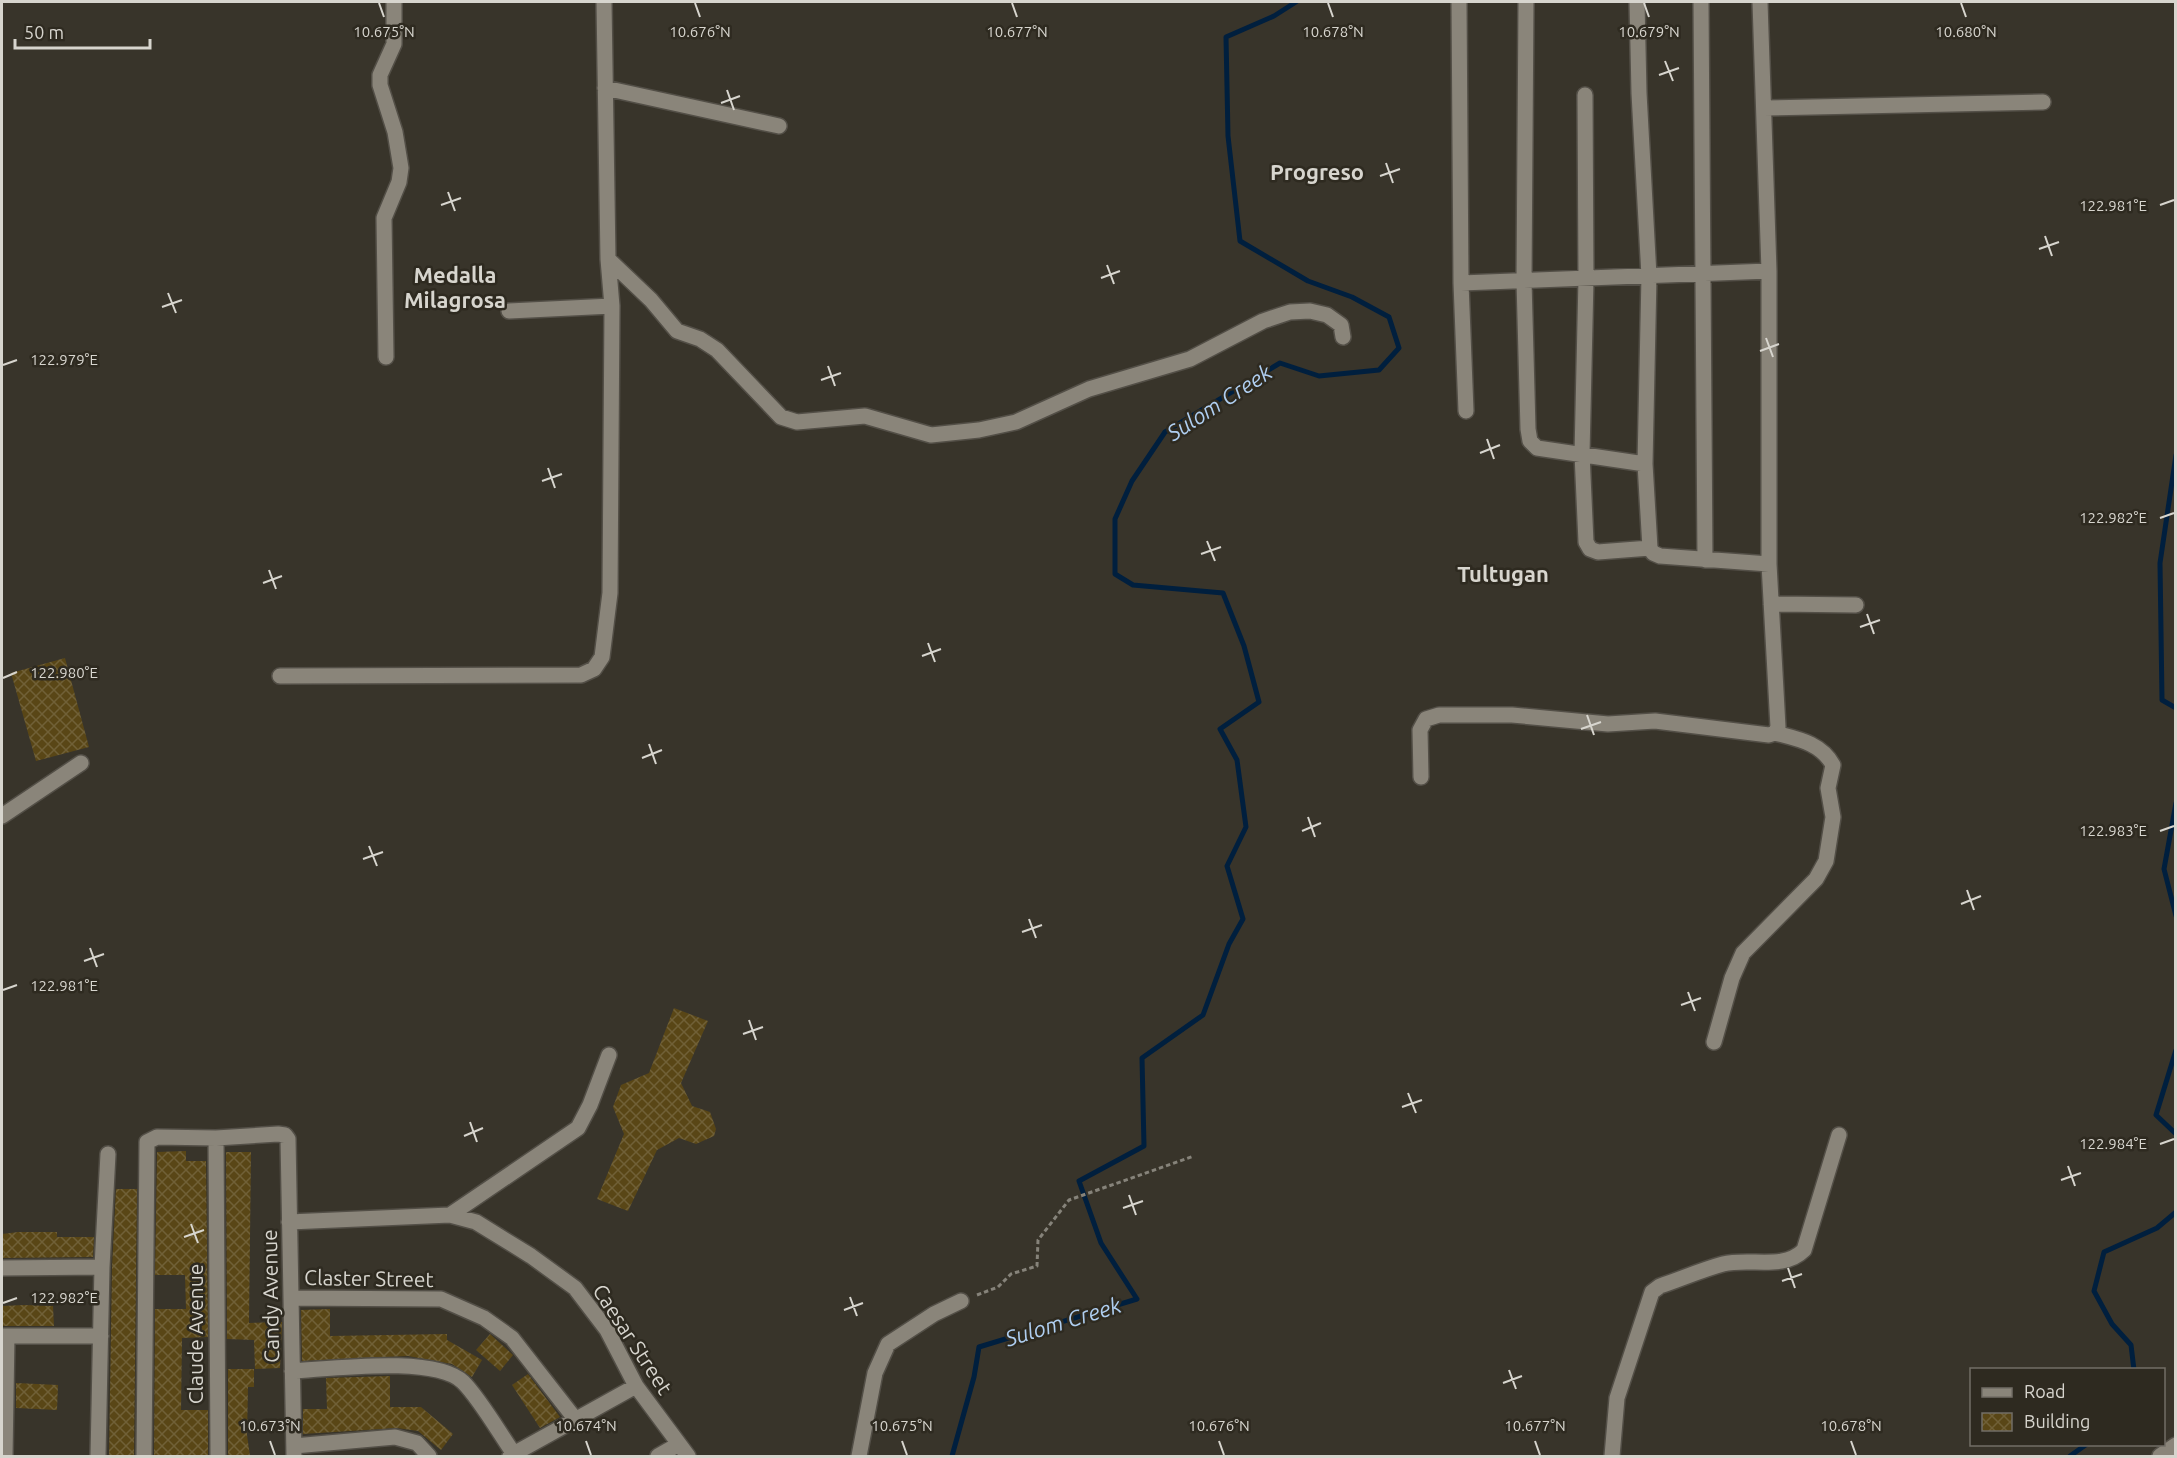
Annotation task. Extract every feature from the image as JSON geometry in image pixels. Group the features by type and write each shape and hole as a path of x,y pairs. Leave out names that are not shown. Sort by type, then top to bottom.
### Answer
{"street":[{"path":"386,357 384,218 399,182 401,168 395,132 380,85 380,75 394,44 394,2"},
{"path":"280,676 581,675 594,669 602,657 610,593 612,306 608,259 603,2"},
{"path":"1459,2 1461,283 1466,411"},
{"path":"1526,2 1524,281 1530,441 1537,448 1645,464"},
{"path":"1637,2 1648,276 1645,464 1650,548 1653,553 1660,556 1769,564"},
{"path":"1701,2 1705,560"},
{"path":"1760,2 1769,271 1769,564 1778,727 1775,733"},
{"path":"605,88 779,126"},
{"path":"1585,95 1586,279 1582,454 1586,542 1590,549 1598,552 1650,548"},
{"path":"1764,108 2043,102"},
{"path":"608,259 651,300 678,331 700,339 717,350 781,417 797,422 865,416 931,435 979,430 1016,422 1089,389 1190,359 1263,321 1290,312 1310,311 1327,315 1341,325 1343,337"},
{"path":"1461,283 1769,271"},
{"path":"509,311 612,306"},
{"path":"1771,604 1856,605"},
{"path":"1421,777 1420,729 1426,719 1438,715 1512,715 1608,724 1654,721 1769,735 1775,733 1809,742 1828,756 1833,765 1828,788 1833,817 1826,861 1816,879 1743,953 1732,978 1714,1042"},
{"path":"2,816 81,763"},
{"path":"450,1215 578,1128 590,1106 609,1055"},
{"name":"Candy Avenue","path":"216,1138 285,1135 288,1139 294,1451"},
{"path":"1612,1456 1617,1398 1652,1292 1660,1286 1725,1263 1786,1261 1797,1257 1804,1250 1839,1135"},
{"path":"144,1456 146,1150 150,1139 216,1138"},
{"name":"Claude Avenue","path":"216,1138 218,1456"},
{"path":"98,1456 102,1267 108,1154"},
{"name":"Caesar Street","path":"289,1222 450,1215 476,1222 531,1256 575,1288 607,1330 636,1386 683,1450"},
{"path":"2,1268 102,1267"},
{"name":"Claster Street","path":"292,1298 441,1299 484,1318 512,1338 576,1420"},
{"path":"859,1456 875,1373 888,1344 961,1301"},
{"path":"5,1456 4,1336 100,1336"},
{"path":"292,1371 419,1365 443,1371 463,1382 512,1455 636,1386"},
{"path":"294,1451 395,1437 417,1443 429,1456"},
{"path":"2160,1456 2175,1446"},
{"path":"658,1456 683,1450"}],"path":[{"path":"961,1301 998,1287 1011,1274 1037,1266 1038,1240 1069,1200 1194,1156"}],"building":[{"path":"65,658 89,747 36,761 11,673"},
{"path":"674,1008 708,1021 681,1083 692,1106 710,1112 716,1129 714,1136 696,1144 679,1138 657,1150 628,1211 597,1199 624,1134 613,1107 621,1085 649,1073"},
{"path":"186,1151 186,1161 206,1161 208,1337 182,1338 181,1410 208,1410 208,1456 154,1456 155,1309 186,1309 185,1275 155,1275 157,1152"},
{"path":"226,1152 251,1152 249,1323 282,1322 280,1368 255,1369 254,1340 227,1339"},
{"path":"116,1189 137,1189 134,1456 109,1456 112,1267"},
{"path":"57,1232 57,1237 94,1237 93,1257 2,1258 2,1234"},
{"path":"2,1306 53,1306 54,1326 2,1326"},
{"path":"330,1309 330,1336 447,1334 447,1340 482,1360 472,1377 452,1364 408,1356 302,1361 301,1310"},
{"path":"490,1334 513,1355 500,1371 476,1350"},
{"path":"228,1369 254,1369 254,1387 248,1387 247,1435 250,1456 228,1456"},
{"path":"528,1374 560,1417 540,1428 512,1385"},
{"path":"390,1376 390,1407 421,1407 453,1434 441,1450 418,1431 397,1428 303,1434 303,1409 327,1409 326,1378"},
{"path":"16,1383 58,1385 57,1410 16,1408"}],"waterway":[{"name":"Sulom Creek","path":"952,1456 974,1377 979,1347 1137,1299 1101,1243 1079,1181 1144,1146 1142,1058 1203,1015 1229,944 1243,919 1227,866 1246,827 1237,760 1220,729 1259,702 1244,646 1223,593 1133,585 1115,574 1115,519 1132,481 1165,432 1280,363 1319,376 1379,370 1399,348 1389,317 1352,297 1308,281 1240,241 1228,136 1226,37 1274,16 1296,2"},
{"path":"2176,455 2160,563 2162,700 2176,708"},
{"path":"2176,803 2164,869 2176,916"},
{"path":"2176,1050 2156,1115 2176,1134"},
{"path":"2134,1368 2131,1345 2112,1324 2094,1291 2104,1252 2157,1228 2176,1212"},
{"path":"2070,1456 2084,1446"}],"district":[{"name":"Progreso","path":"1317,171"},
{"name":"Medalla Milagrosa","path":"455,286"},
{"name":"Tultugan","path":"1503,573"}]}
